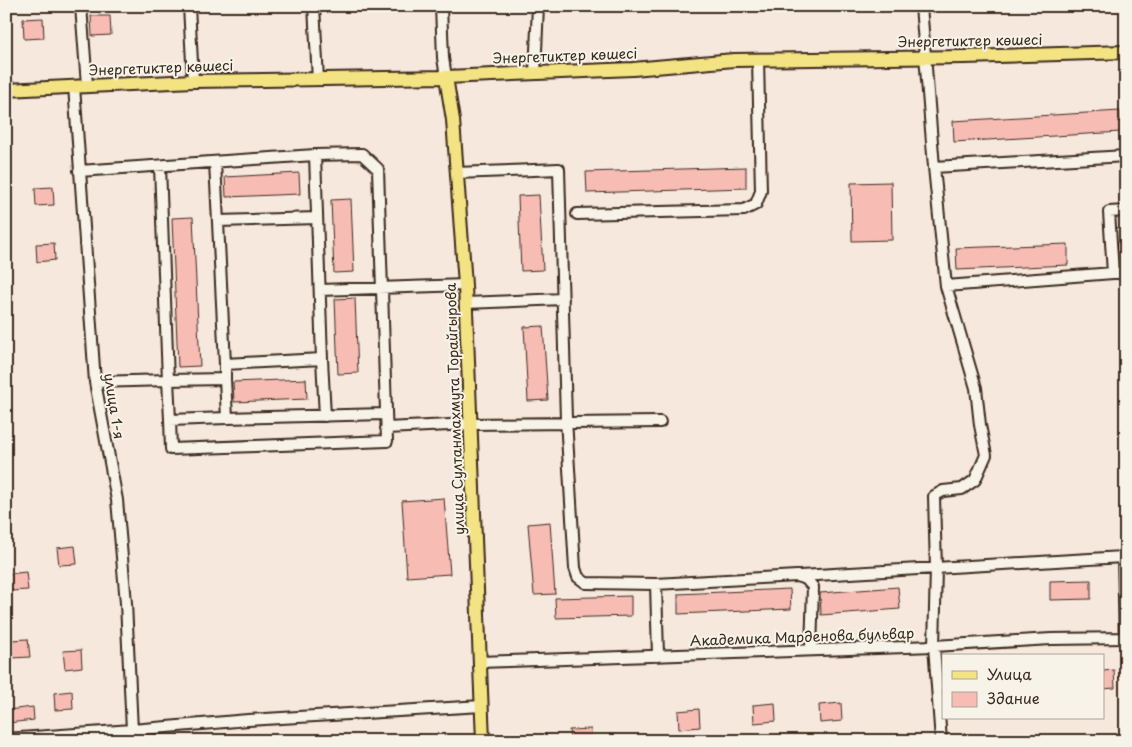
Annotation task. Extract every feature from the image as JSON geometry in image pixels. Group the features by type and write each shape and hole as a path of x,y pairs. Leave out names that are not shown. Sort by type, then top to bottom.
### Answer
{"main road":[{"name":"Энергетиктер көшесі","path":"6,90 193,81 446,77 633,69 734,60 965,58 1126,52"},
{"name":"улица Султанмахмута Торайгырова","path":"446,77 453,120 466,285 483,741"}],"street":[{"name":"улица 1-я","path":"81,6 79,171 95,382 117,500 126,603 133,736"},
{"path":"189,6 193,81"},
{"path":"314,6 318,80"},
{"path":"441,6 443,58 446,77"},
{"path":"535,73 538,6"},
{"path":"921,6 946,286 976,388 980,425 986,455 975,480 962,490 943,491 934,496 936,569 934,646 941,741"},
{"path":"577,214 744,210 756,204 761,191 758,60"},
{"path":"79,171 315,155 362,154 378,169 387,442 171,449 160,166"},
{"path":"315,155 325,416"},
{"path":"934,167 1126,156"},
{"path":"215,162 227,418"},
{"path":"456,173 559,169 566,423 575,568 578,577 586,583 656,584 1124,557 1125,638"},
{"path":"1113,273 1109,212 1126,211"},
{"path":"218,222 317,218"},
{"path":"946,286 1126,273"},
{"path":"320,290 466,285"},
{"path":"466,304 563,299"},
{"path":"225,364 322,359"},
{"path":"95,382 225,379"},
{"path":"170,420 385,414"},
{"path":"386,428 471,424 660,422"},
{"path":"797,576 806,579 813,587 811,650"},
{"path":"656,584 658,656"},
{"name":"Академика Марденова бульвар","path":"479,662 934,646 1051,639 1125,638"},
{"path":"6,739 117,731 133,736 248,720 482,706"}],"building":[{"path":"91,16 110,16 111,35 92,36"},
{"path":"43,18 44,38 24,39 23,19"},
{"path":"1120,111 1121,132 954,142 953,121"},
{"path":"746,167 746,188 587,193 586,172"},
{"path":"299,173 300,194 226,197 225,177"},
{"path":"891,182 892,240 852,241 851,183"},
{"path":"53,187 54,205 36,206 35,188"},
{"path":"539,195 543,270 521,271 518,196"},
{"path":"351,199 354,272 334,273 331,200"},
{"path":"193,217 200,366 178,367 172,218"},
{"path":"54,243 55,260 37,262 36,244"},
{"path":"1068,244 1068,265 957,270 956,248"},
{"path":"355,298 358,373 338,374 335,299"},
{"path":"543,326 548,400 528,401 524,327"},
{"path":"306,379 307,399 234,402 233,382"},
{"path":"444,498 450,574 407,577 402,501"},
{"path":"550,522 555,594 534,595 528,524"},
{"path":"75,546 77,564 59,565 57,548"},
{"path":"26,572 28,590 10,591 8,574"},
{"path":"1091,580 1091,599 1050,600 1050,581"},
{"path":"898,587 900,609 821,615 820,593"},
{"path":"790,589 791,609 678,614 678,594"},
{"path":"631,596 631,616 556,618 555,598"},
{"path":"28,639 30,657 12,658 11,640"},
{"path":"81,650 82,667 65,669 63,651"},
{"path":"1114,670 1115,688 1104,689 1104,671"},
{"path":"72,691 73,709 55,710 54,693"},
{"path":"775,703 776,721 754,723 753,705"},
{"path":"841,703 842,721 820,723 819,705"},
{"path":"33,707 34,720 8,723 7,710"},
{"path":"699,709 700,727 679,729 678,711"},
{"path":"591,729 592,741 570,741 569,730"}]}
